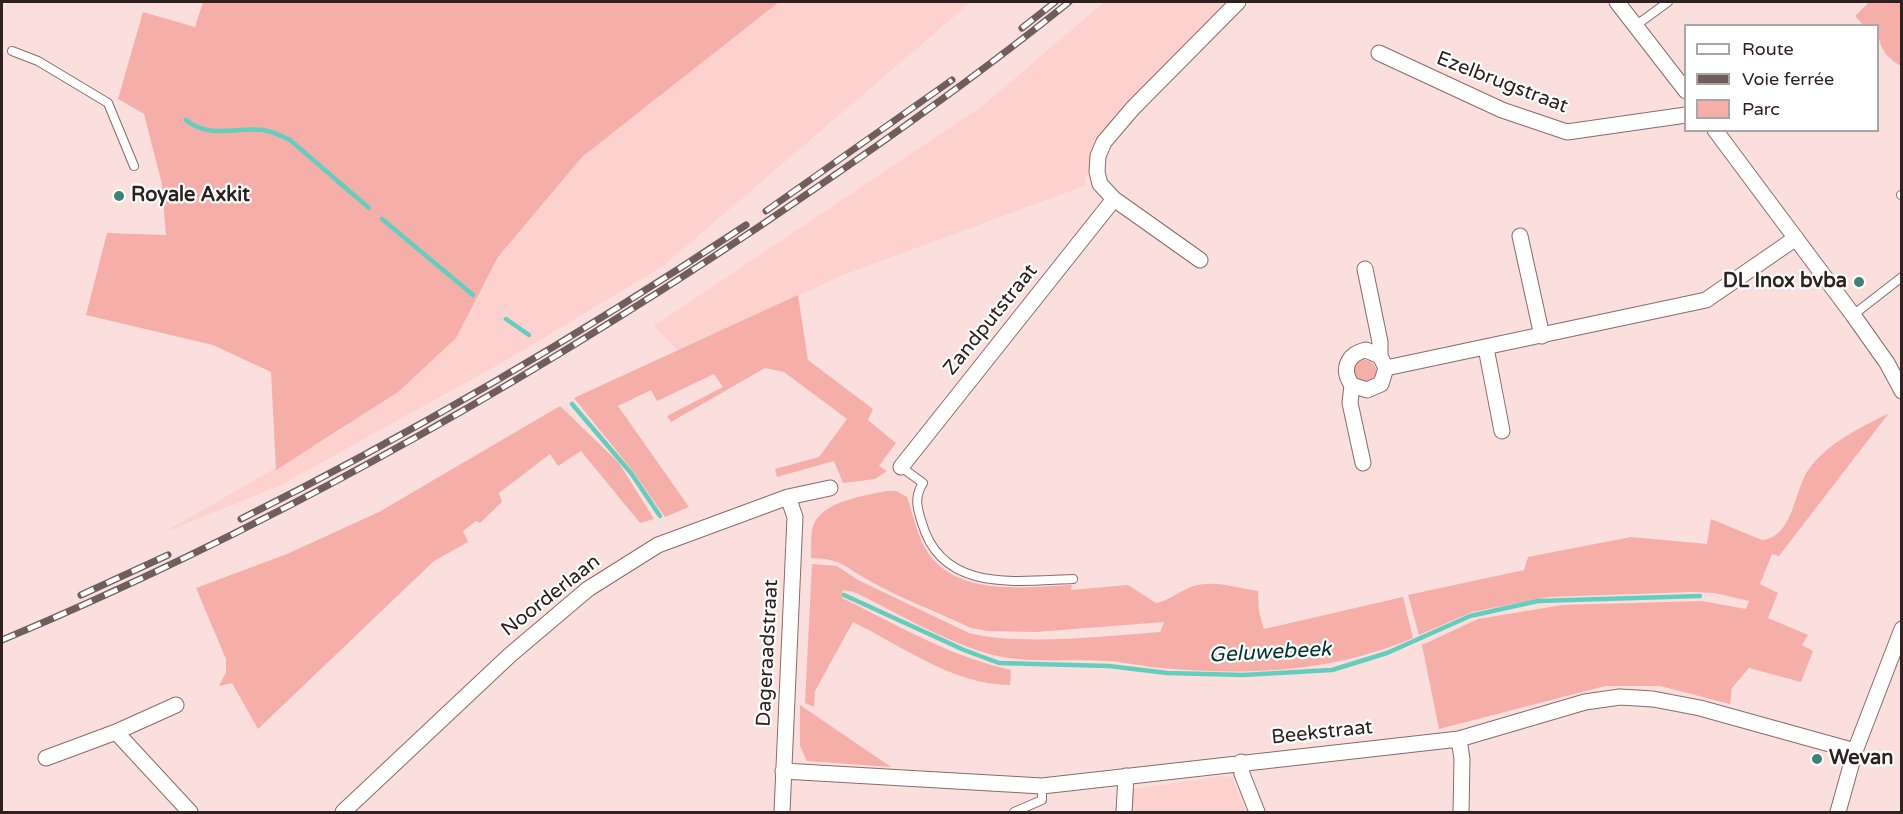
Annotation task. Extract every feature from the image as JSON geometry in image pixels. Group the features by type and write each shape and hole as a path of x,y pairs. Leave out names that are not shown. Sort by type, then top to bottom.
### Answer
{"street":[{"path":"1200,260 1114,199 1100,184 1097,172 1098,156 1104,142 1238,2"},
{"path":"1617,2 1684,88"},
{"name":"Ezelbrugstraat","path":"1379,53 1502,110 1567,132 1617,127 1684,115"},
{"path":"1717,132 1854,315 1887,363 1902,391"},
{"name":"Zandputstraat","path":"901,467 1114,199"},
{"path":"1520,236 1542,336"},
{"path":"1363,463 1350,403 1352,385 1346,371 1351,356 1366,350 1383,362 1486,348 1706,300 1796,237"},
{"path":"1352,385 1359,389 1375,389 1385,377 1365,269"},
{"path":"1486,348 1502,431"},
{"name":"Noorderlaan","path":"343,813 510,655 588,589 658,545 788,497 831,488"},
{"name":"Dageraadstraat","path":"782,813 795,517 788,497"},
{"path":"1838,813 1855,751 1902,629"},
{"name":"Beekstraat","path":"783,771 1042,786 1459,739 1585,702 1620,697 1653,699 1700,708 1855,751"},
{"path":"46,758 116,732 176,705"},
{"path":"116,732 190,813"},
{"path":"1459,739 1462,759 1461,813"},
{"path":"1241,762 1242,774 1257,813"},
{"path":"1124,813 1126,776"}],"lane":[{"path":"1635,26 1668,2"},
{"path":"12,51 38,61 108,103 134,166"},
{"path":"1854,315 1902,277"},
{"path":"901,467 923,483 916,493 917,507 925,534 944,561 964,573 985,579 1073,579"},
{"path":"1014,813 1042,800 1042,786"}],"shaded area":[{"path":"779,2 971,2 663,266 512,357 281,485 163,533 338,432 455,338 498,257 582,157"},
{"path":"1104,2 1231,2 1098,135 1084,186 843,275 678,351 654,326 985,104"},
{"path":"1223,776 1232,777 1246,812 1128,812 1129,794 1134,789"}],"green space":[{"path":"203,2 779,2 582,157 498,257 456,338 398,392 276,470 271,372 213,345 86,315 107,233 166,235 162,184 144,114 118,99 143,12 195,27"},
{"path":"1869,2 1901,2 1901,66 1883,50 1879,39 1879,24 1862,24 1855,16"},
{"path":"798,295 808,360 873,409 868,420 896,443 879,466 887,471 875,479 843,483 834,461 777,477 775,469 819,457 847,419 784,372 765,368 671,422 667,416 723,387 714,374 657,401 651,390 618,406 689,507 665,517 632,470 574,398"},
{"path":"1365,360 1375,367 1376,371 1369,381 1365,382 1355,375 1354,371 1361,361"},
{"path":"560,406 619,463 654,519 640,523 581,451 558,466 550,454 499,493 502,502 480,523 476,521 463,531 468,542 434,561 258,729 232,683 219,686 226,672 226,659 196,588 287,554 379,512"},
{"path":"1889,413 1779,556 1772,554 1760,584 1778,593 1768,618 1808,635 1802,645 1813,651 1801,682 1749,668 1732,688 1730,704 1660,686 1605,686 1439,729 1422,645 1478,619 1562,605 1702,601 1746,609 1749,601 1715,593 1692,592 1548,597 1472,612 1419,635 1408,595 1524,570 1528,557 1631,537 1707,544 1711,519 1762,540 1773,537 1787,521 1804,478 1816,460 1835,444"},
{"path":"886,491 896,491 907,497 924,547 941,567 957,577 975,583 1014,587 1072,585 1071,590 1128,585 1156,603 1191,587 1207,584 1224,585 1258,591 1259,612 1264,629 1403,597 1413,638 1383,649 1321,665 1258,671 1194,670 1093,660 1016,659 969,647 854,592 843,590 842,598 946,649 1011,670 1010,685 969,679 949,671 853,622 815,691 814,707 805,703 812,564 837,566 858,580 969,633 989,637 1063,639 1160,632 1164,622 1035,632 988,631 971,628 894,594 837,562 811,558 812,529 822,513 838,503"},
{"path":"800,705 891,767 807,761 800,746"}],"waterway":[{"name":"Geluwebeek","path":"186,120 195,126 213,131 253,129 284,137 369,208"},
{"name":"Geluwebeek","path":"382,219 473,295"},
{"name":"Geluwebeek","path":"506,319 529,335"},
{"name":"Geluwebeek","path":"572,404 631,473 660,516"},
{"name":"Geluwebeek","path":"844,595 964,650 999,663 1109,666 1167,673 1243,675 1332,670 1387,653 1470,616 1538,601 1700,596"}],"railway":[{"path":"1022,28 1055,2"},
{"path":"2,640 199,551 295,502 391,451 578,343 760,226 839,172 955,89 1069,2"},
{"path":"766,211 952,80"},
{"path":"241,519 370,452 498,380 623,304 746,225"},
{"path":"81,595 168,555"}],"place":[{"name":"Royale Axkit","path":"119,196"},
{"name":"DL Inox bvba","path":"1859,282"},
{"name":"Wevan","path":"1817,759"}]}
